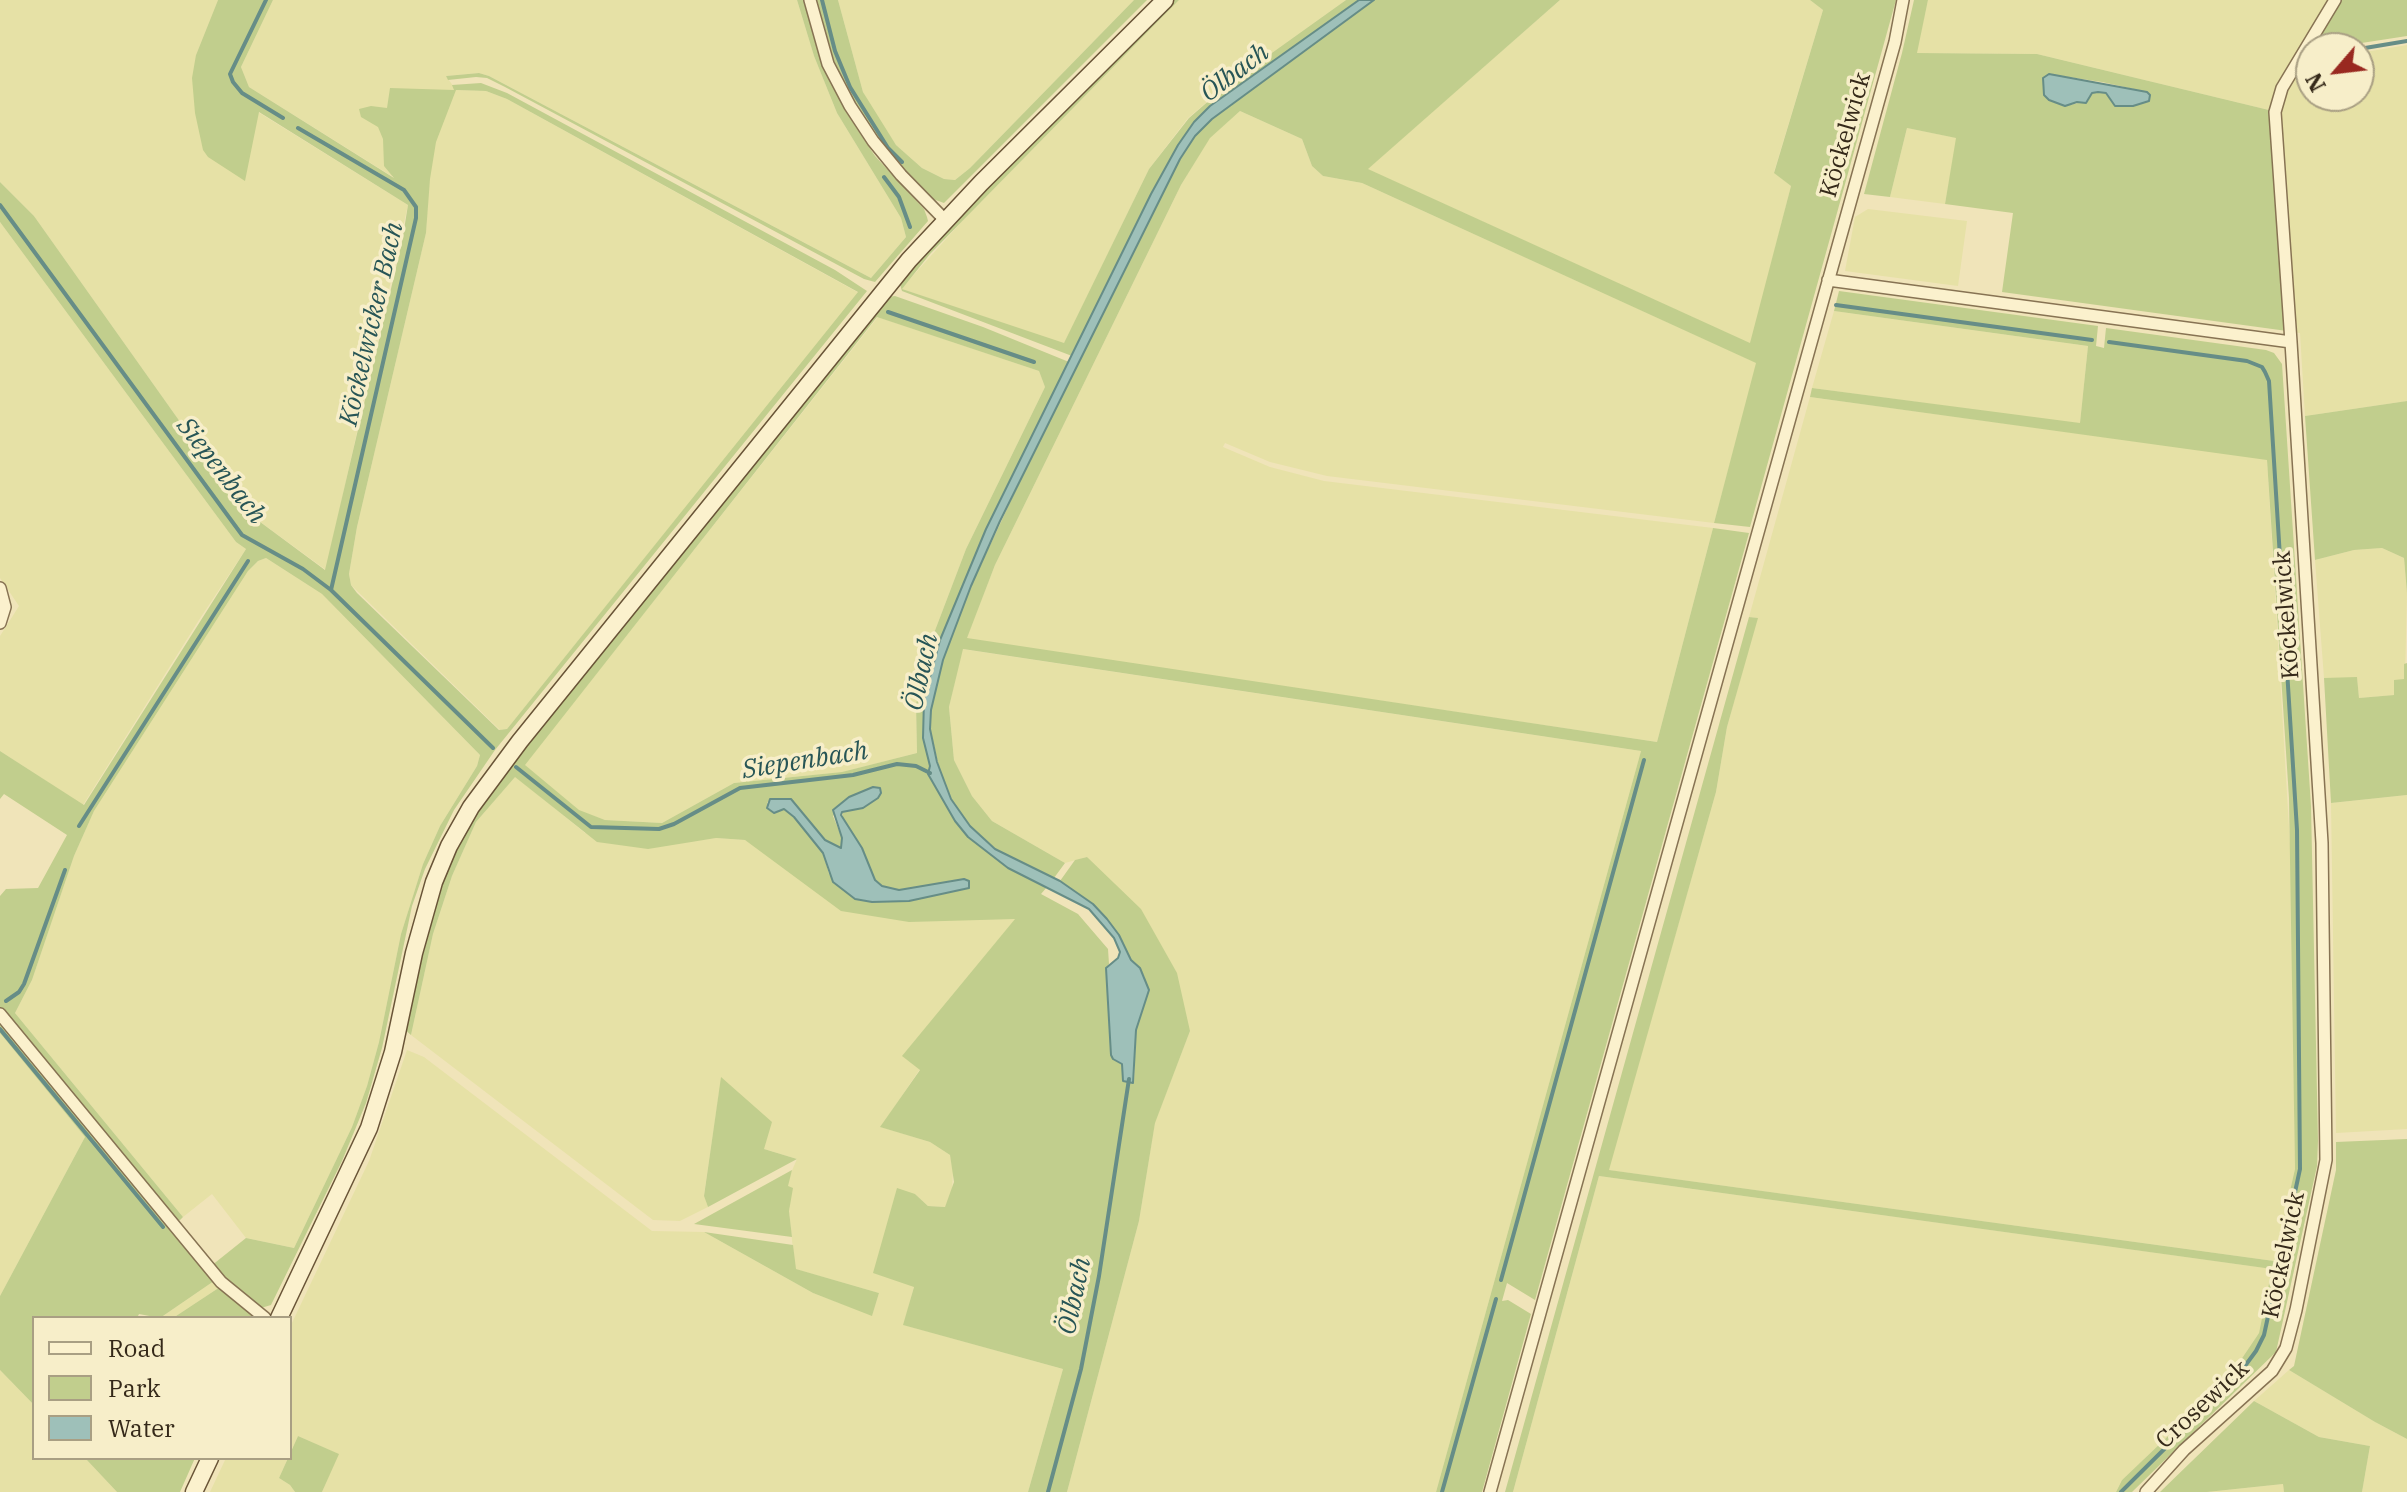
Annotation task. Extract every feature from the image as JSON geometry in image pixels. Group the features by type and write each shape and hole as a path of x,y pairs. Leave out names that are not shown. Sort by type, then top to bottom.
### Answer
{"main road":[{"path":"280,1316 369,1128 393,1052 414,953 434,882 449,846 471,807 520,741 883,292 945,220 1165,0"},
{"path":"194,1492 209,1460"}],"street":[{"path":"810,0 828,64 850,106 901,175 945,220"},
{"name":"Köckelwick","path":"1490,1492 1895,42 1903,0"},
{"name":"Köckelwick","path":"2286,1348 2326,1160 2322,829 2275,112 2282,88 2335,0"},
{"path":"1828,280 2291,342"},
{"path":"0,588 5,607 0,623"},
{"path":"0,1014 221,1282 263,1316"},
{"name":"Crosewick","path":"2146,1492 2184,1450 2272,1371 2286,1348"}],"shaded area":[{"path":"0,0 218,0 196,55 258,112 408,205 326,570 248,513 227,488 34,216 0,182"},
{"path":"273,0 797,0 814,56 837,113 901,218 906,237 871,278 489,76 479,73 446,76 456,90 486,91 507,99 859,293 507,729 500,730 351,585 349,574 357,527 426,233 428,194 398,180 249,87 241,67"},
{"path":"838,0 1134,0 955,180 944,179 922,168 896,145 874,113 863,92"},
{"path":"1179,0 1346,0 1227,85 1188,118 1149,169 1064,344 901,289 965,218"},
{"path":"1560,0 1810,0 1823,10 1774,172 1791,186 1751,344 1367,169"},
{"path":"1928,0 2332,0 2315,32 2295,32 2295,70 2273,111 2037,54 1916,53"},
{"path":"2407,45 2407,401 2305,416 2300,333 2293,332 2281,102 2295,77 2295,112 2375,112 2375,50"},
{"path":"1240,111 1302,139 1312,166 1323,176 1362,183 1757,363 1714,523 1327,476 1270,462 1225,443 1223,447 1270,467 1324,481 1713,528 1657,742 966,639 995,565 1181,185 1210,137"},
{"path":"1907,128 1957,138 1945,204 1890,197"},
{"path":"1868,209 1967,221 1958,286 1845,271 1855,217"},
{"path":"0,222 236,542 246,549 83,805 0,751 0,636 19,606 0,578"},
{"path":"1834,311 2088,346 2080,424 1812,388"},
{"path":"878,317 1039,371 1045,387 966,549 931,641 916,704 917,753 843,772 734,783 662,823 605,820 579,811 524,765"},
{"path":"1810,397 2267,459 2291,861 2295,1169 2274,1261 1608,1170 1716,792 1727,727 1757,618 1749,617"},
{"path":"2382,548 2404,558 2407,593 2405,679 2395,695 2359,698 2357,678 2324,678 2315,560 2354,550"},
{"path":"266,558 322,594 480,755 477,766 440,826 423,864 401,934 367,1086 352,1127 294,1248 246,1238 212,1194 183,1217 15,1013 32,980 74,856 94,811 248,571"},
{"path":"962,649 1641,751 1436,1492 1067,1492 1139,1221 1155,1122 1190,1031 1087,857 1065,863 992,821 972,796 954,760 949,707"},
{"path":"515,776 585,833 685,842 716,838 745,840 1016,919 903,1056 920,1069 881,1127 930,1142 950,1155 953,1171 952,1192 945,1207 928,1206 915,1194 914,1286 904,1325 1063,1369 1028,1492 322,1492 338,1454 298,1436 292,1449 292,1323 369,1161 407,1050 424,1057 652,1231 704,1232 813,1293 872,1315 879,1293 795,1269 789,1211 791,1194 783,1191 797,1159 764,1149 719,1093 704,1195 708,1207 680,1221 653,1220 411,1035 433,934 452,876 476,822"},
{"path":"2407,795 2407,1129 2336,1133 2331,803"},
{"path":"0,1033 85,1137 0,1296"},
{"path":"1599,1176 2273,1269 2259,1333 2228,1379 2122,1480 2116,1492 1513,1492"},
{"path":"214,1281 220,1287 176,1316 163,1316"},
{"path":"0,1370 32,1403 32,1460 87,1460 117,1492 0,1492"},
{"path":"2289,1370 2407,1439 2407,1492 2362,1492 2370,1446 2319,1437 2254,1401"},
{"path":"225,1460 287,1460 279,1478 295,1492 210,1492"},
{"path":"2283,1484 2284,1492 2207,1492"}],"green space":[{"path":"218,0 273,0 241,67 249,87 394,178 384,166 383,139 378,127 361,117 359,109 371,106 387,108 390,88 454,90 452,85 481,83 507,93 835,270 867,291 495,750 454,810 425,869 412,906 382,1048 366,1103 342,1161 271,1305 261,1308 256,1308 211,1266 246,1238 294,1248 352,1127 367,1086 401,934 423,864 440,826 477,766 480,755 322,594 266,558 248,571 94,811 74,856 32,980 15,1013 183,1217 176,1224 0,1014 0,896 6,889 38,888 67,835 4,794 0,799 0,751 84,805 246,549 236,542 0,222 0,182 34,216 227,488 248,513 325,570 408,205 259,112 245,181 208,157 203,150 195,113 192,78 196,55","holes":["456,90 486,91 507,99 858,292 507,729 499,730 357,593 351,585 349,574 357,527 426,233 436,142"]},
{"path":"797,0 804,0 823,65 846,112 875,156 924,209 927,217 928,221 875,282 864,279 487,78 448,80 446,76 479,73 489,76 871,278 906,237 901,218 837,113 814,56"},
{"path":"814,0 838,0 863,92 896,145 922,168 944,179 955,180 1134,0 1147,0 944,203 930,198 888,155 856,109 835,68"},
{"path":"1173,0 1179,0 930,254 902,289 1064,343 1149,169 1189,118 1227,85 1346,0 1359,0 1210,106 1194,122 1151,194 1072,356 902,291 899,281 1000,171"},
{"path":"1374,0 1560,0 1368,169 1750,343 1791,186 1774,173 1823,10 1810,0 1896,0 1750,527 1714,523 1756,363 1362,183 1323,176 1312,166 1302,139 1240,111 1210,138 1181,185 995,565 967,638 1657,742 1713,528 1749,533 1535,1300 1507,1283 1502,1301 1508,1300 1531,1314 1482,1492 1436,1492 1641,751 963,649 949,707 954,760 972,796 992,821 1065,863 1054,878 996,849 970,826 951,799 941,775 930,729 931,710 943,660 971,586 1036,447 1180,159 1195,136 1212,119"},
{"path":"1914,0 1928,0 1917,53 2037,54 2273,111 2287,331 2002,292 2013,213 1945,204 1956,138 1907,128 1890,197 1864,194","holes":["2048,74 2147,92 2133,106 2119,105 2106,93 2098,92 2092,93 2088,101 2065,106"]},
{"path":"2340,0 2407,0 2407,36 2375,41 2375,32 2321,32"},
{"path":"1839,291 2098,326 2096,346 2104,348 2106,328 2266,350 2274,353 2282,364 2311,806 2318,1141 2317,1166 2276,1352 2132,1492 2116,1492 2122,1480 2228,1379 2259,1333 2272,1269 1599,1176 1513,1492 1505,1492 1749,617 1758,618 1727,727 1716,792 1609,1170 2274,1261 2295,1169 2289,798 2267,460 1810,397 1812,388 2080,423 2088,346 1834,311"},
{"path":"895,296 983,327 1069,362 986,529 940,640 924,699 923,738 930,766 928,774 968,837 1008,868 1047,887 1041,894 1078,914 1108,949 1109,964 1106,968 1124,1081 1134,1083 1136,1030 1146,1000 1145,978 1131,960 1119,935 1093,904 1060,881 1075,860 1087,857 1141,909 1177,973 1190,1031 1155,1123 1139,1221 1067,1492 1028,1492 1063,1369 903,1325 914,1287 873,1273 897,1188 915,1194 928,1206 945,1207 954,1182 950,1155 930,1142 880,1127 920,1070 902,1056 1015,919 909,922 841,911 745,840 716,838 648,849 597,842 515,777 476,822 452,876 433,934 411,1035 404,1029 417,966 450,856 493,786 888,297","holes":["877,317 1039,371 1045,387 966,549 931,641 916,704 917,753 842,772 734,783 662,823 605,820 579,810 525,765","873,787 863,808 842,812 844,823 862,848 875,880 882,886 899,890 954,880 929,897 909,901 829,874 823,853 795,817 784,808 767,803 770,799 791,799 825,840 841,848 842,838 833,816 849,797"]},
{"path":"2407,401 2407,593 2404,558 2382,548 2354,550 2315,560 2305,416"},
{"path":"2407,663 2407,795 2331,803 2324,678 2357,677 2359,698 2394,695 2394,680 2404,679 2404,664"},
{"path":"0,1019 214,1281 163,1316 32,1316 32,1403 0,1370 0,1296 85,1137 0,1033"},
{"path":"721,1077 772,1122 764,1149 797,1159 708,1207 704,1196"},
{"path":"2407,1139 2407,1439 2289,1370 2294,1366 2336,1170 2336,1142"},
{"path":"792,1170 788,1186 793,1188 789,1211 792,1237 694,1224"},
{"path":"704,1232 793,1245 796,1269 879,1293 872,1316 813,1293"},
{"path":"220,1287 255,1316 176,1316"},
{"path":"2254,1401 2319,1437 2370,1446 2362,1492 2284,1492 2283,1484 2207,1492 2160,1492"},
{"path":"298,1436 339,1454 322,1492 295,1492 279,1478 287,1460 292,1460 292,1449"},
{"path":"87,1460 194,1460 180,1492 117,1492"}],"water":[{"path":"1359,0 1374,0 1212,119 1195,136 1180,159 1000,521 943,660 931,710 930,729 937,762 951,799 970,826 995,849 1060,881 1093,904 1119,935 1131,960 1140,968 1149,990 1136,1030 1133,1083 1123,1081 1122,1064 1111,1055 1106,968 1118,958 1120,952 1114,938 1089,909 1008,868 968,837 955,821 928,774 930,766 923,738 924,699 940,640 986,529 1178,145 1210,106"},
{"path":"2049,74 2147,92 2149,101 2133,106 2115,106 2106,93 2098,92 2092,93 2086,103 2065,106 2044,95 2043,78"},
{"path":"873,787 880,788 878,798 863,808 842,812 841,815 862,848 875,880 882,886 899,890 964,879 969,881 969,888 909,901 855,899 833,882 823,853 794,817 784,809 774,813 767,808 770,799 791,799 825,840 841,848 842,838 833,810 849,797"}],"waterway":[{"name":"Köckelwicker Bach","path":"266,0 230,74 242,93 283,118"},
{"path":"822,0 835,51 850,87 888,148 902,162"},
{"path":"2375,46 2407,41"},
{"name":"Köckelwicker Bach","path":"298,128 404,190 416,207 331,590"},
{"path":"884,177 899,197 910,227"},
{"name":"Siepenbach","path":"0,205 242,535 303,569 331,590 493,748"},
{"path":"1836,305 2092,340"},
{"path":"888,312 1034,362"},
{"path":"2109,342 2247,361 2262,367 2269,381 2297,830 2300,1169 2264,1335 2236,1378 2121,1492"},
{"path":"79,826 248,561"},
{"path":"1501,1280 1644,760"},
{"name":"Siepenbach","path":"516,767 591,827 659,829 740,788 853,775 897,764 916,766 930,773"},
{"path":"6,1001 24,984 65,870"},
{"path":"0,1029 163,1227"},
{"name":"Ölbach","path":"1048,1492 1081,1369 1099,1276 1129,1079"},
{"path":"1442,1492 1496,1299"}]}
